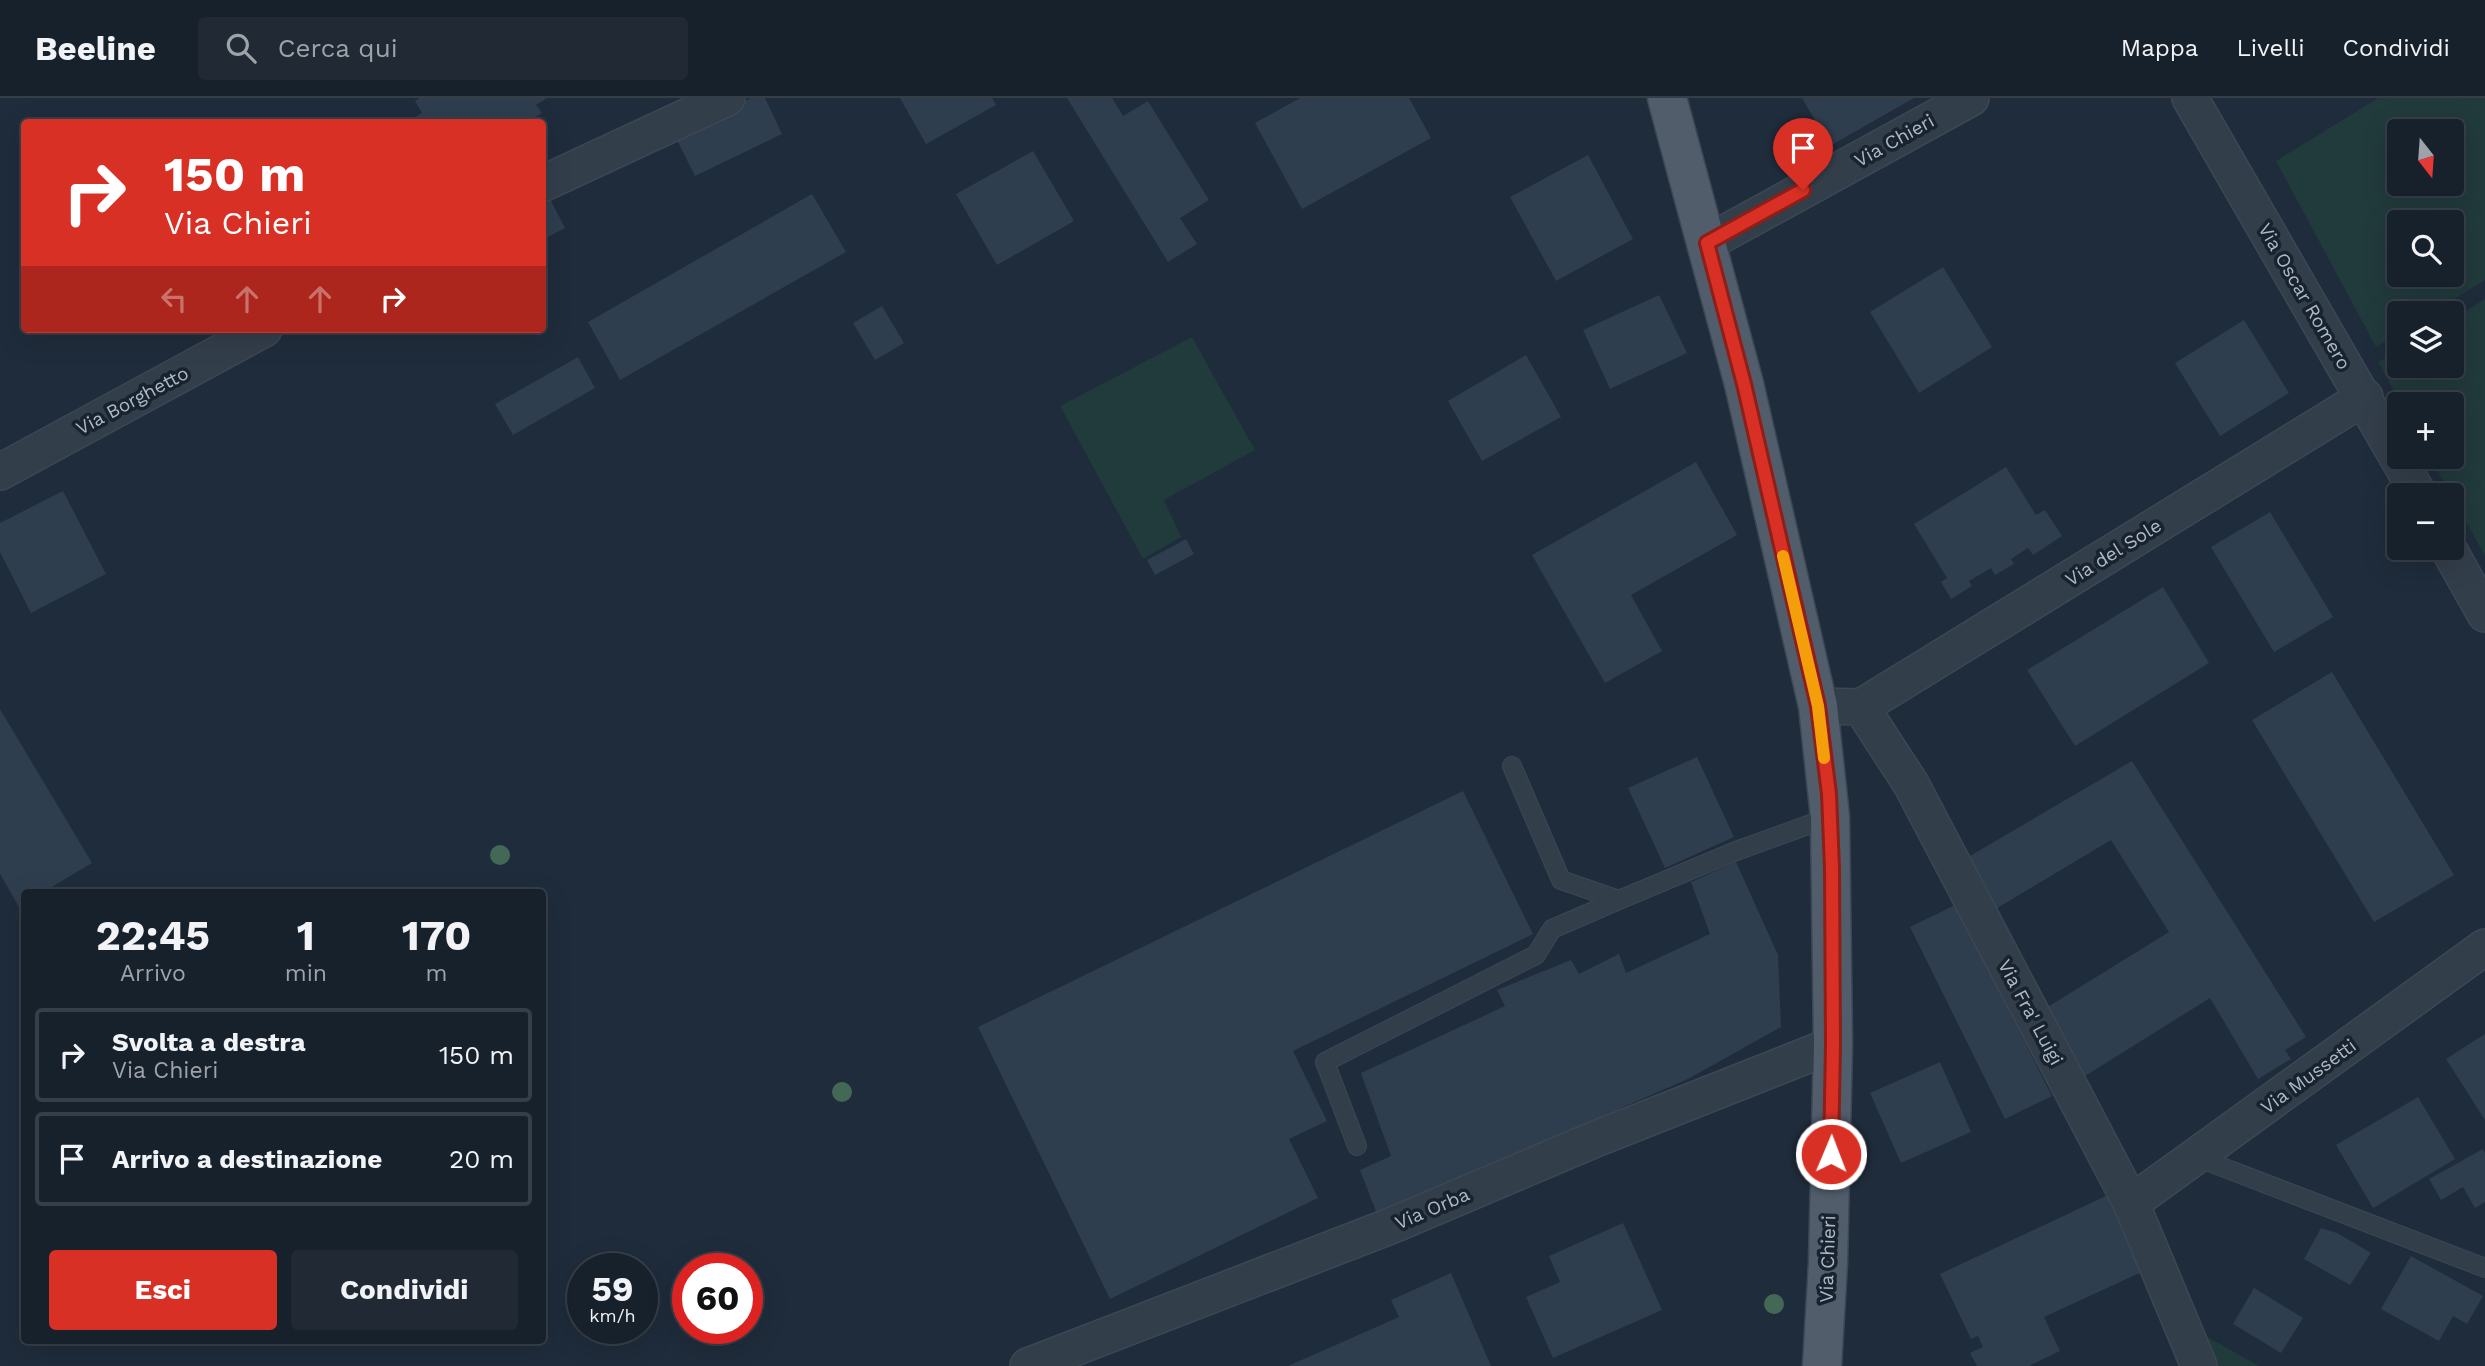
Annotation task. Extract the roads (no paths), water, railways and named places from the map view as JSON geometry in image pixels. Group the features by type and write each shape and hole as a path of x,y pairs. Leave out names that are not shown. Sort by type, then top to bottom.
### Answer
{"main road":[{"name":"Via Chieri","path":"1667,98 1744,384 1818,706 1830,817 1833,1045 1828,1263 1822,1366"}],"street":[{"path":"546,182 727,98"},
{"name":"Via Chieri","path":"1707,243 1971,98"},
{"name":"Via Oscar Romero","path":"2190,98 2412,483"},
{"name":"Via Borghetto","path":"0,472 257,333"},
{"name":"Via del Sole","path":"1861,707 2365,397"},
{"path":"2455,560 2485,614"},
{"path":"1818,706 1861,707"},
{"name":"Via Fra' Luigi","path":"1861,707 1911,784 2131,1203 2199,1366"},
{"name":"Via Mussetti","path":"2131,1203 2485,947"},
{"name":"Via Orba","path":"1028,1366 1393,1225 1598,1138 1833,1045"}],"lane":[{"path":"1511,766 1561,880 1619,901"},
{"path":"1357,1146 1325,1062 1536,955 1552,929 1736,851 1830,817"},
{"path":"2196,1157 2485,1268"}]}
